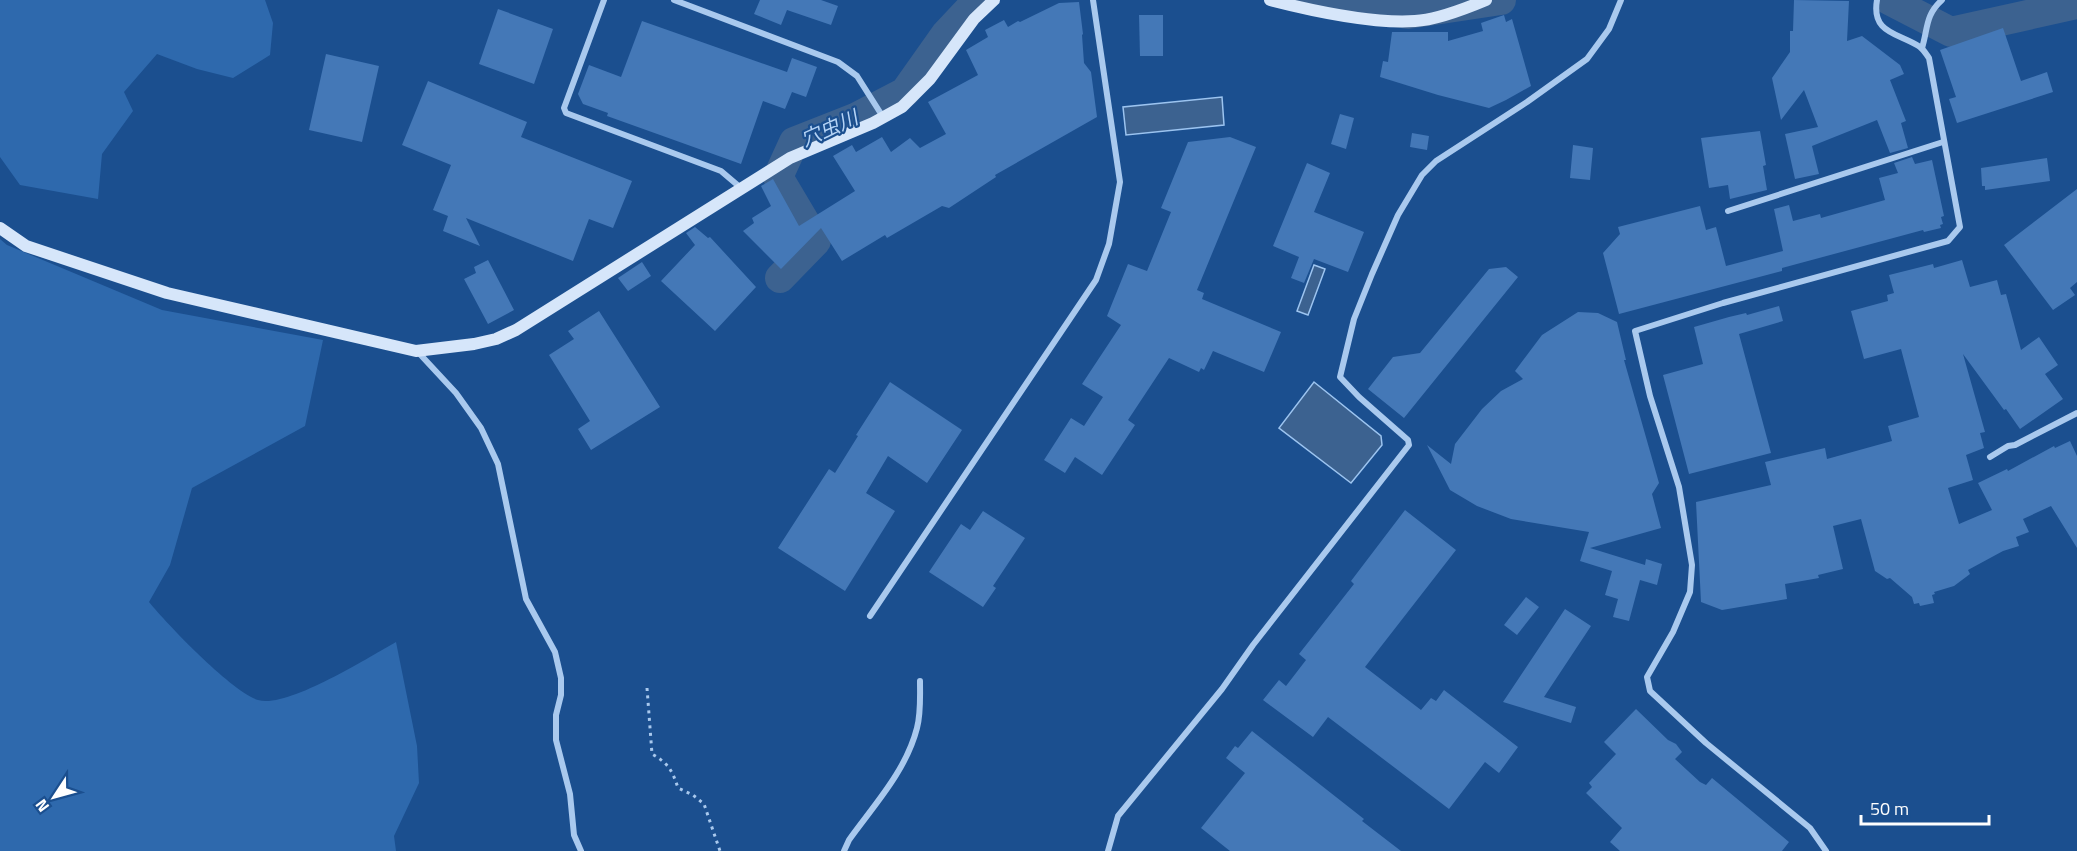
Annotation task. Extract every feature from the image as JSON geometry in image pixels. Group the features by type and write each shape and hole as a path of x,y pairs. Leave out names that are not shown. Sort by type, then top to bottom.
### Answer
{"street":[{"path":"604,0 564,108 566,113 721,171 741,188"},
{"path":"674,0 838,62 857,76 883,118"},
{"path":"0,228 26,246 167,293 416,351 496,339 516,330 790,158 883,118 902,107 930,79 975,19 994,0"},
{"path":"870,616 1096,280 1109,244 1120,182 1093,0"},
{"path":"1270,0 1305,9 1370,18 1417,21 1467,8 1486,0"},
{"path":"1107,851 1118,816 1222,689 1253,645 1409,445 1408,440 1340,377 1358,310 1394,224 1412,191 1422,175 1436,161 1527,102 1587,59 1609,29 1622,0"},
{"path":"1826,851 1810,828 1706,743 1650,691 1647,677 1674,632 1690,592 1692,565 1679,487 1650,396 1635,332 1724,303 1948,241 1960,227 1929,58 1922,48 1889,33 1879,22 1877,0"},
{"path":"1922,48 1926,26 1936,6 1942,0"},
{"path":"1728,211 1943,142"},
{"path":"416,351 456,393 481,428 498,464 526,599 555,652 559,669 561,695 556,716 556,740 570,794 574,835 581,851"},
{"path":"1990,457 2008,446 2015,445 2077,414"},
{"path":"844,851 849,840 892,782 911,747 918,726 921,705 920,681"}],"path":[{"path":"647,688 651,754 665,762 672,771 678,788 693,795 704,804 720,851"}],"shaded area":[{"path":"0,0 265,0 273,23 270,55 233,78 197,69 157,54 124,92 133,111 102,154 98,199 20,185 0,157"},
{"path":"1222,97 1224,125 1126,135 1123,107"},
{"path":"0,239 7,245 162,310 323,340 305,426 192,488 170,565 149,602 170,626 217,671 246,694 258,700 271,701 307,690 396,642 417,746 419,783 394,836 396,851 0,851"},
{"path":"1314,265 1325,269 1308,315 1297,311"},
{"path":"1314,382 1381,436 1382,445 1351,483 1279,428"}],"building":[{"path":"760,0 821,0 838,6 831,25 787,10 781,25 754,14"},
{"path":"1794,0 1849,1 1847,41 1862,36 1900,65 1904,74 1890,80 1906,121 1901,123 1908,148 1890,153 1877,120 1812,146 1819,174 1795,179 1785,134 1818,127 1804,90 1781,120 1772,78 1790,52"},
{"path":"1079,2 1084,63 1091,72 1097,117 995,175 996,177 949,208 942,206 887,238 885,235 842,261 821,228 781,269 743,231 754,223 752,218 771,206 761,186 773,179 799,226 855,191 833,156 852,145 856,152 882,137 891,152 910,138 920,148 946,134 928,102 978,75 966,50 988,37 985,30 1004,20 1008,27 1059,3"},
{"path":"498,9 553,29 534,84 479,64"},
{"path":"1139,15 1163,15 1163,56 1140,56"},
{"path":"1504,15 1506,22 1512,19 1531,86 1506,100 1489,108 1380,77 1383,61 1388,62 1392,32 1448,32 1448,41 1483,31 1481,23"},
{"path":"642,21 787,72 792,58 817,67 806,97 792,92 785,109 763,101 741,164 607,116 608,113 583,104 578,94 589,65 621,77"},
{"path":"2003,28 2021,81 2047,72 2053,92 1957,123 1949,99 1956,97 1940,50"},
{"path":"326,54 379,66 362,142 309,130"},
{"path":"428,81 527,122 521,137 632,181 613,228 589,219 573,261 466,218 480,246 443,231 448,216 433,210 451,165 402,145"},
{"path":"1340,114 1354,118 1346,149 1331,144"},
{"path":"1760,131 1766,165 1763,166 1767,190 1730,199 1728,185 1709,188 1701,138"},
{"path":"1412,133 1429,136 1427,150 1410,147"},
{"path":"1230,137 1256,147 1197,290 1204,293 1202,299 1281,332 1264,372 1213,351 1204,370 1201,368 1199,372 1169,358 1128,420 1135,425 1102,475 1075,457 1065,473 1044,460 1071,418 1084,426 1103,397 1082,384 1121,325 1107,316 1128,264 1147,271 1171,212 1161,208 1188,142"},
{"path":"1573,145 1593,148 1590,180 1570,178"},
{"path":"1912,157 1915,164 1932,160 1944,216 1941,217 1943,224 1940,225 1941,228 1924,232 1923,230 1782,268 1782,271 1619,314 1603,253 1620,234 1618,227 1700,206 1706,230 1716,227 1726,266 1783,251 1774,209 1789,205 1793,221 1820,214 1821,218 1885,200 1879,178 1898,173 1894,163"},
{"path":"2047,158 2050,181 1985,190 1985,186 1982,186 1981,168"},
{"path":"1307,163 1330,173 1314,212 1364,232 1348,272 1314,259 1304,283 1291,278 1299,257 1273,246"},
{"path":"2077,189 2077,282 2070,288 2075,295 2053,310 2004,245"},
{"path":"695,227 708,238 710,237 756,287 715,331 661,281 695,245 686,233"},
{"path":"488,260 514,310 488,324 464,279 476,273 474,267"},
{"path":"1962,260 1970,287 1997,280 2001,295 2006,294 2021,350 2039,337 2058,365 2045,374 2063,399 2020,429 1963,354 1985,432 1980,433 1984,448 1966,455 1973,480 1948,488 1959,524 1992,510 1978,483 2007,469 2008,471 2054,446 2055,448 2070,441 2077,456 2077,548 2051,506 2023,519 2029,532 2016,537 2019,546 2003,551 1968,570 1970,574 1954,586 1934,592 1935,594 1932,595 1934,603 1920,606 1919,603 1914,604 1912,597 1890,578 1887,579 1875,571 1861,519 1833,526 1843,569 1818,575 1819,578 1785,584 1787,599 1722,610 1701,602 1696,502 1771,485 1765,462 1825,448 1827,459 1892,441 1888,426 1919,417 1901,349 1864,359 1851,311 1888,301 1887,295 1894,293 1889,275 1933,264 1934,268"},
{"path":"642,262 651,276 628,291 618,278"},
{"path":"1506,267 1518,277 1404,418 1368,389 1393,357 1420,353 1489,269"},
{"path":"1779,306 1783,321 1739,334 1771,453 1689,474 1663,375 1703,364 1694,327"},
{"path":"599,311 660,407 591,450 578,429 590,421 549,355 574,339 568,331"},
{"path":"1578,312 1598,313 1617,322 1626,360 1624,360 1659,483 1652,494 1661,528 1590,548 1645,565 1646,559 1662,564 1657,585 1640,580 1629,621 1613,617 1618,599 1605,595 1612,571 1580,561 1589,532 1511,519 1477,506 1450,490 1427,445 1451,464 1455,444 1482,409 1501,391 1523,379 1515,371 1542,335"},
{"path":"890,382 962,430 927,483 888,456 866,493 895,511 845,591 778,548 829,469 835,473"},
{"path":"1405,510 1456,550 1365,667 1421,710 1431,698 1436,701 1444,690 1518,747 1499,773 1485,762 1449,809 1328,717 1313,737 1263,700 1279,680 1286,686 1306,660 1299,654 1354,584 1351,581"},
{"path":"983,511 1025,538 993,586 996,588 983,607 929,572 961,524 970,530"},
{"path":"1526,597 1539,607 1517,635 1504,625"},
{"path":"1565,609 1591,626 1544,697 1576,707 1571,723 1503,702"},
{"path":"1636,709 1668,740 1676,744 1682,752 1675,759 1700,782 1706,785 1712,778 1789,842 1782,851 1620,851 1610,842 1622,828 1586,793 1592,787 1589,783 1616,754 1604,742"},
{"path":"1252,731 1401,851 1230,851 1201,828 1245,773 1226,758 1235,746 1238,748"}],"waterway":[{"name":"穴虫川","path":"780,278 816,241 778,177 794,142 855,118 905,92 946,34 978,0"},
{"name":"穴虫川","path":"1310,0 1408,14 1501,0"},
{"name":"穴虫川","path":"1889,0 1951,32 2077,4"}]}
